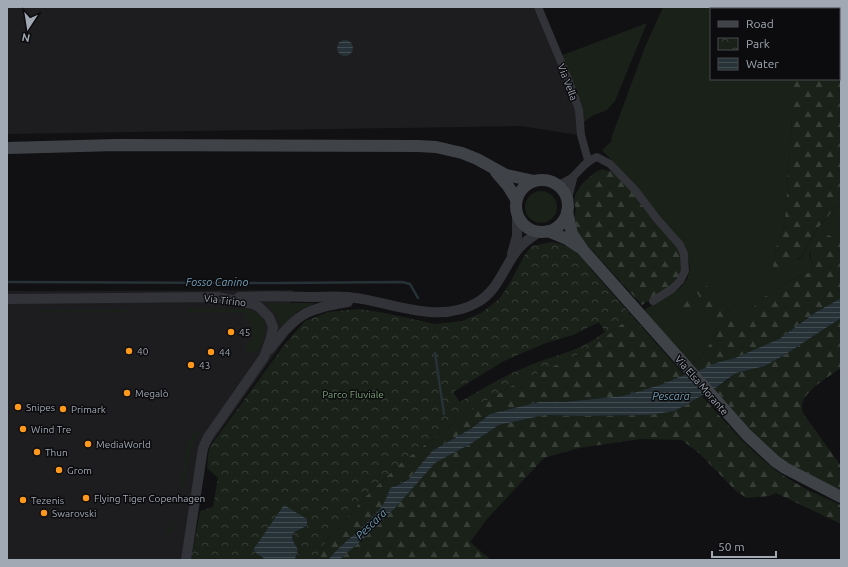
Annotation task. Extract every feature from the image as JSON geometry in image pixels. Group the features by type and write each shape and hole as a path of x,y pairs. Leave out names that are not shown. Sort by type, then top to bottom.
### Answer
{"main road":[{"path":"7,148 117,145 418,146 449,150 476,159 515,178 534,181 549,181 556,185 564,192 567,207 562,223 558,227 544,232 528,229 520,221 515,208 516,199 523,188 534,181"},
{"path":"491,167 502,177 516,199"},
{"name":"Via Elsa Morante","path":"567,207 572,234 583,250 746,435 785,468 841,496"},
{"name":"Via Elsa Morante","path":"544,232 567,239 583,250"}],"street":[{"name":"Via Vella","path":"538,7 569,81 579,110 581,135 588,160"},
{"path":"556,185 563,184 573,179 588,160 597,157 610,164 680,245 684,254 685,271 680,281 672,289 652,301"},
{"path":"567,207 573,179"},
{"path":"507,266 516,242 517,216"},
{"path":"217,297 347,297 368,299 432,313 458,310 472,305 492,291 522,245 544,232"},
{"name":"Via Tirino","path":"7,299 217,297 253,304 265,311 273,328 264,357 212,431 203,448 186,560"},
{"path":"264,357 284,331 302,314 316,308 329,305 368,299"}],"shaded area":[{"path":"7,7 536,7 576,109 578,135 521,126 7,134"},
{"name":"Megalò","path":"293,290 286,338 208,448 190,560 7,560 7,291"}],"green space":[{"path":"663,7 799,7 710,8 710,80 792,80 792,119 785,221 774,254 799,260 817,229 841,202 841,235 836,238 825,234 809,254 813,265 810,272 781,285 760,301 745,318 736,318 709,289 698,294 710,313 717,334 700,358 691,364 644,310 681,287 687,279 690,269 686,250 637,188 602,150 611,142 645,47"},
{"path":"841,7 841,202 818,228 799,259 789,270 782,274 774,270 773,265 774,254 785,221 792,119 792,80 840,80 840,8 800,8"},
{"path":"647,23 615,101 607,110 592,116 583,123 560,56"},
{"path":"602,169 613,172 620,177 680,249 682,271 675,283 642,305 577,234 573,223 576,209 574,202 575,195 582,184 594,173"},
{"path":"541,191 547,192 554,198 557,207 556,213 550,220 541,223 535,222 528,216 525,207 526,201 532,194"},
{"path":"825,234 836,238 841,235 841,298 816,312 779,339 735,358 698,371 692,364 700,358 717,334 710,314 692,284 694,279 701,280 736,318 745,318 759,301 781,285 810,272 813,265 810,250 811,246 816,239"},
{"name":"Parco Fluviale","path":"551,242 573,249 590,265 589,267 632,316 588,350 515,384 477,406 402,462 364,498 324,544 315,560 294,560 298,549 293,540 293,534 307,526 307,519 254,549 266,560 191,560 200,511 213,507 218,478 207,468 209,448 285,344 305,321 328,312 359,309 435,324 462,321 481,313 499,299 510,283 524,256 532,246","holes":["599,322 605,332 577,348 537,362 509,374 460,402 453,392 504,361 546,343 573,335"]},
{"path":"685,297 690,297 694,305 692,314 687,317 681,307"},
{"path":"315,303 297,312 281,327 277,314 266,304"},
{"path":"127,309 128,312 40,312 39,310"},
{"path":"187,309 245,309 254,311 264,320 266,326 264,339 256,352 246,352 246,341 252,341 252,322 245,321 245,312 235,314 234,312 187,312"},
{"path":"632,316 684,375 660,385 623,396 564,402 539,402 490,414 472,428 432,451 409,479 390,488 385,501 379,509 328,560 315,560 324,544 364,498 402,462 477,406 515,384 588,350"},
{"path":"841,318 841,368 811,390 803,401 802,407 805,416 841,466 841,491 788,463 768,449 714,389 736,373 765,366"},
{"path":"702,396 742,440 776,470 803,487 841,505 841,524 776,493 769,496 747,498 736,491 700,454 682,440 641,439 579,448 544,458 487,519 470,542 491,560 339,560 395,508 434,463 472,443 499,425 545,415 649,415 675,411"},
{"path":"202,427 192,447 185,484 181,487 174,525 169,533 163,533 170,527 174,520 187,446 191,437"}],"water":[{"path":"342,40 348,40 353,45 351,54 348,56 342,56 337,51 337,45"},
{"name":"Pescara","path":"841,298 841,318 765,366 736,373 717,387 675,411 649,415 545,415 499,425 472,443 435,463 395,508 373,530 339,560 328,560 379,509 385,501 390,488 409,479 432,451 472,428 490,414 539,402 564,402 623,396 660,385 716,363 735,358 779,339 816,312"},
{"path":"284,505 307,519 307,526 297,530 293,534 293,540 298,549 295,559 266,560 253,550"}],"waterway":[{"name":"Fosso Canino","path":"7,282 402,282 410,284 418,298"},
{"name":"Fosso Canino","path":"435,353 444,414"}],"place":[{"name":"45","path":"231,332"},
{"name":"40","path":"129,351"},
{"name":"44","path":"211,352"},
{"name":"43","path":"191,365"},
{"name":"Megalò","path":"127,393"},
{"name":"Snipes","path":"18,407"},
{"name":"Primark","path":"63,409"},
{"name":"Wind Tre","path":"23,429"},
{"name":"MediaWorld","path":"88,444"},
{"name":"Thun","path":"37,452"},
{"name":"Grom","path":"59,470"},
{"name":"Flying Tiger Copenhagen","path":"86,498"},
{"name":"Tezenis","path":"23,500"},
{"name":"Swarovski","path":"44,513"}]}
